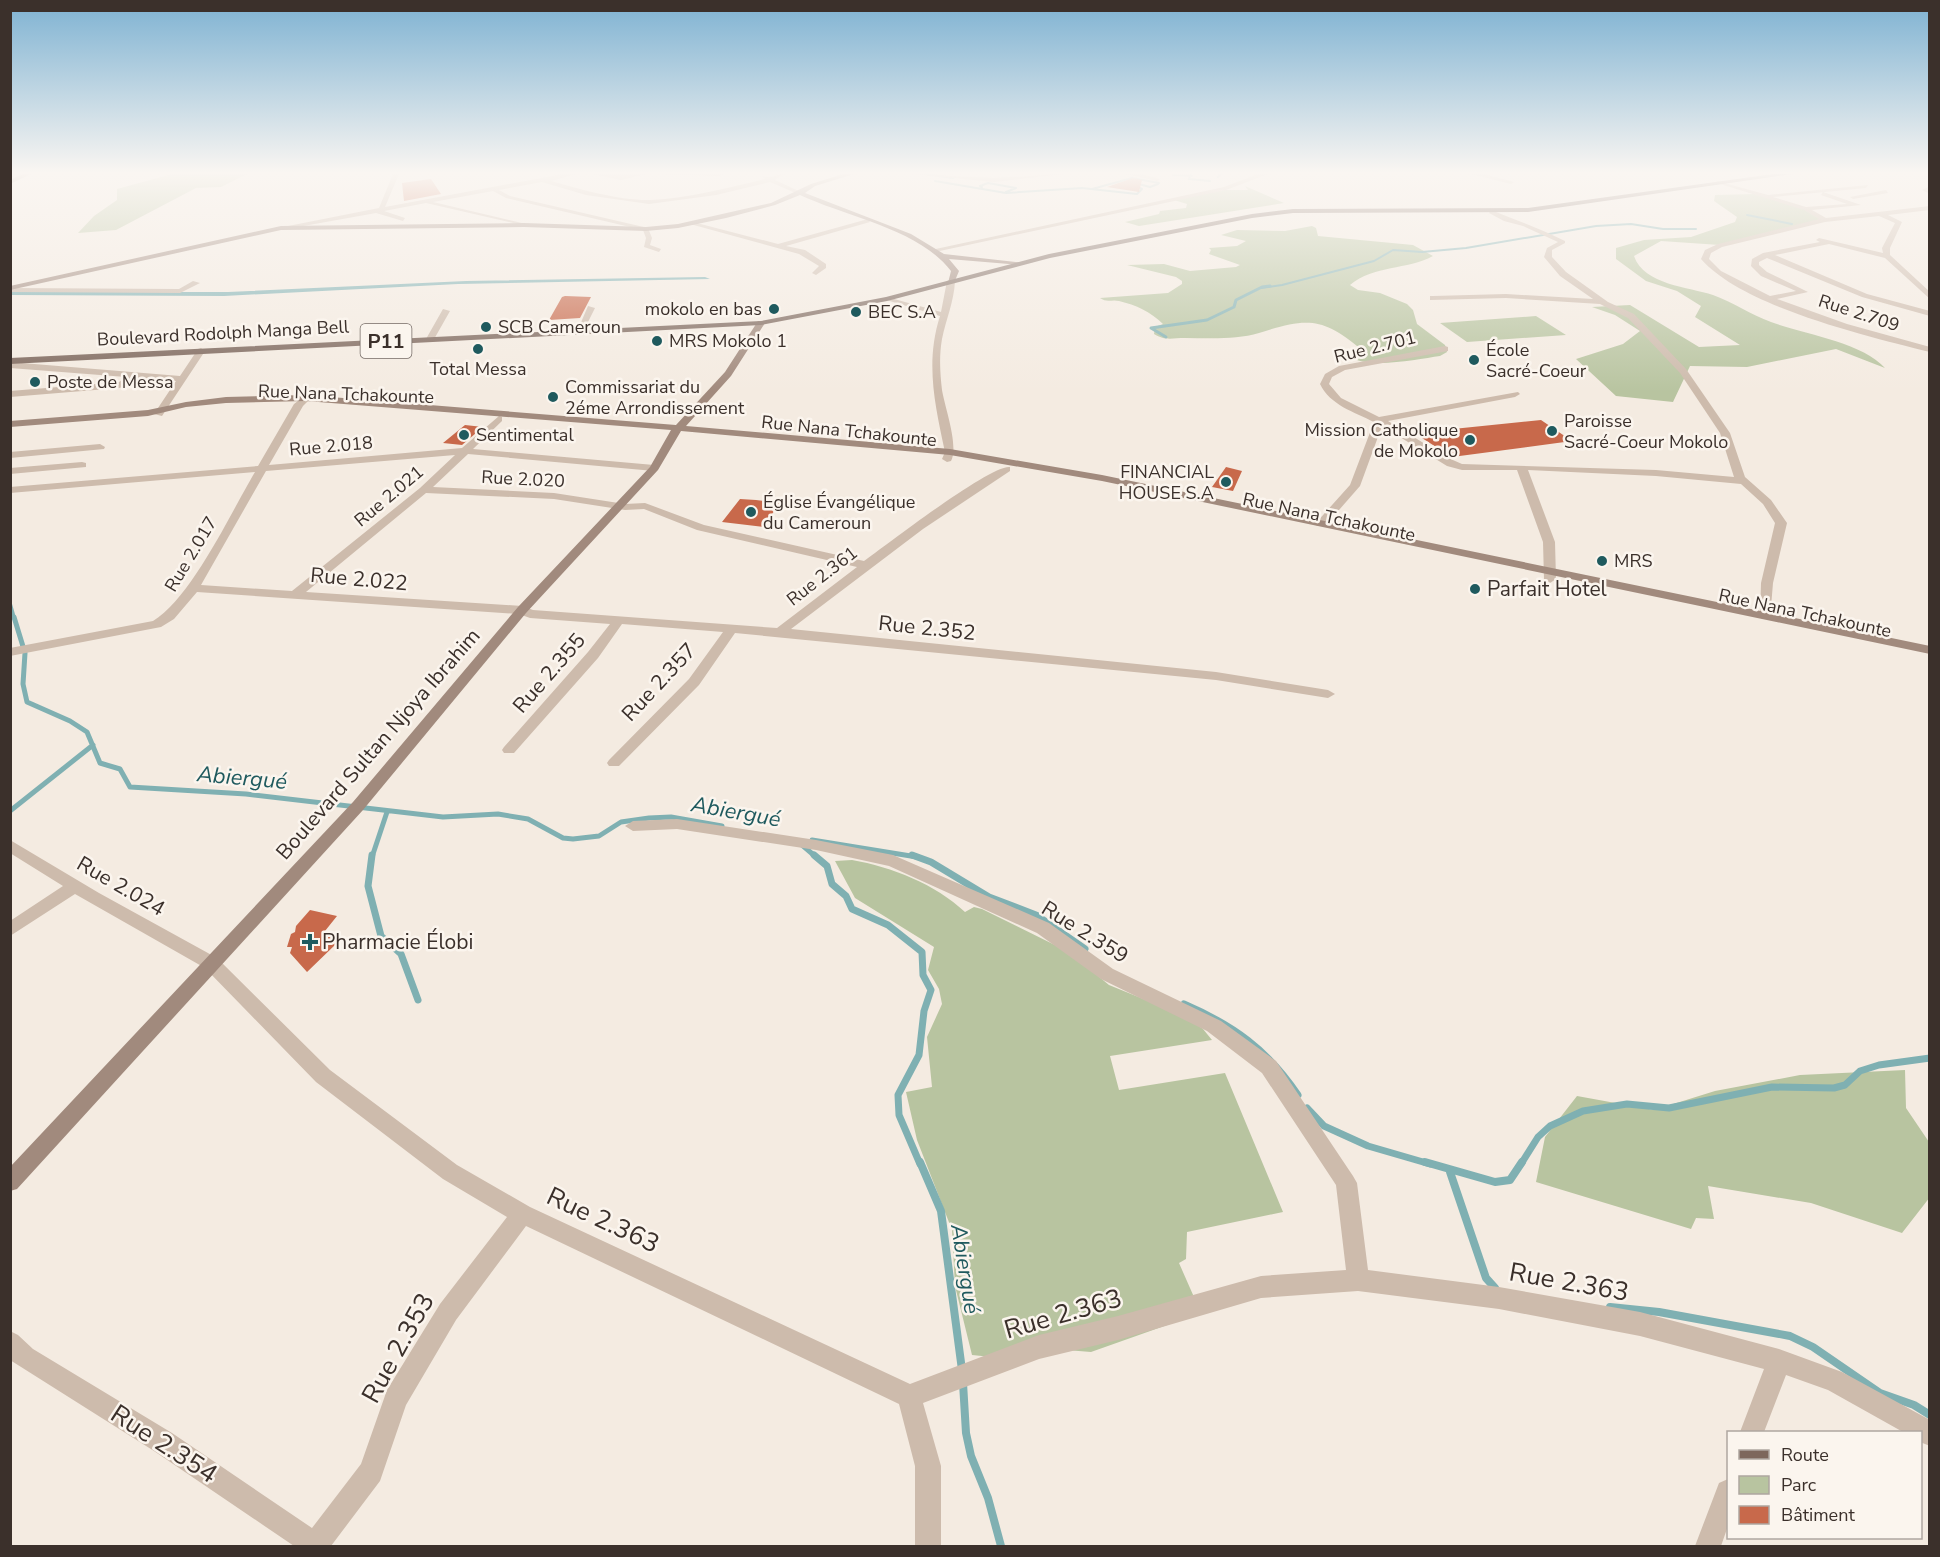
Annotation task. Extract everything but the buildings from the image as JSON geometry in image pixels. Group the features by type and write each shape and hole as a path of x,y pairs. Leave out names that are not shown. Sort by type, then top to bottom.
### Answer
{"main road":[{"path":"10,289 198,247"},
{"path":"928,247 945,256 1020,263"},
{"name":"P11","path":"761,323 886,299 1020,263 1096,247"},
{"path":"945,256 954,271 951,281"},
{"name":"Boulevard Rodolph Manga Bell","path":"10,363 201,351 761,323"},
{"name":"Boulevard Sultan Njoya Ibrahim","path":"10,1182 358,806 522,610 654,468 675,432 728,375 761,323"},
{"name":"Rue Nana Tchakounte","path":"10,424 303,401 675,432"},
{"name":"Rue Nana Tchakounte","path":"477,414 498,419 794,439 948,455 1102,478 1929,656"},
{"name":"Rue Nana Tchakounte","path":"948,455 1006,469 1104,486 1929,650"}],"street":[{"path":"648,247 660,250"},
{"path":"785,247 816,259 823,266 816,273"},
{"path":"935,250 952,247"},
{"path":"1554,247 1549,249 1548,257 1563,274 1602,302 1631,316 1683,371 1725,433 1742,480 1767,502 1781,523 1782,530 1767,584 1766,616"},
{"name":"Rue 2.709","path":"1717,247 1708,252 1705,259 1710,268 1728,280 1771,298 1929,350"},
{"path":"1771,298 1804,292 1764,274 1755,266 1755,261 1766,255 1808,247"},
{"path":"1843,247 1887,256 1929,298 1904,306"},
{"path":"1887,247 1887,256"},
{"path":"1766,255 1807,268 1823,279 1844,287 1929,314"},
{"path":"948,455 939,396 936,349 951,295 951,281"},
{"path":"10,289 180,291 196,283"},
{"path":"1433,298 1506,296 1602,302"},
{"path":"886,299 945,315"},
{"path":"579,332 591,308"},
{"path":"430,339 446,311"},
{"name":"Rue 2.701","path":"1445,349 1376,360 1333,372 1327,379 1327,387 1337,401 1379,420 1450,464 1462,467 1522,467 1656,473 1742,480"},
{"path":"163,411 201,351"},
{"path":"163,411 212,351"},
{"path":"10,363 183,379"},
{"path":"10,394 119,385 125,384 132,376"},
{"path":"1321,524 1355,486 1379,420 1515,394"},
{"name":"Rue 2.017","path":"13,652 157,624 182,604 303,401"},
{"name":"Rue 2.021","path":"296,594 424,490 498,419"},
{"path":"10,455 100,447"},
{"name":"Rue 2.018","path":"10,490 464,451 654,468"},
{"path":"10,471 82,465"},
{"path":"1522,467 1524,479 1549,544 1552,561 1550,575"},
{"name":"Rue 2.361","path":"780,632 865,565 958,497 1006,469"},
{"name":"Rue 2.020","path":"424,490 554,496 625,507 645,506 701,528 865,565"},
{"name":"Rue 2.022","path":"192,588 522,610"},
{"name":"Rue 2.352","path":"522,610 530,614 780,632 1216,676 1328,694"},
{"name":"Rue 2.355","path":"508,750 593,656 618,621"},
{"name":"Rue 2.357","path":"614,763 693,682 732,628"},
{"name":"Rue 2.359","path":"633,826 677,824 816,845 893,861 1043,928 1107,974 1214,1026 1269,1067 1346,1183 1358,1280"},
{"name":"Rue 2.024","path":"10,845 75,886 211,963"},
{"path":"10,930 75,886"},
{"name":"Rue 2.363","path":"211,963 323,1076 450,1172 522,1214 909,1396 1039,1347 1118,1328 1262,1287 1358,1280 1499,1298 1640,1324 1779,1362 1834,1380 1929,1434"},
{"name":"Rue 2.353","path":"316,1546 371,1472 396,1399 448,1312 522,1214"},
{"name":"Rue 2.354","path":"10,1343 25,1357 163,1442 316,1546"},
{"path":"1752,1431 1779,1362"},
{"path":"909,1396 928,1466 928,1546"},
{"path":"1707,1546 1727,1495"}],"green space":[{"path":"1416,247 1433,256 1412,264 1369,274 1350,285 1358,290 1380,293 1407,304 1413,310 1417,324 1445,345 1447,352 1440,356 1393,362 1357,360 1349,356 1362,350 1336,331 1313,323 1289,325 1241,337 1165,338 1154,334 1155,327 1163,324 1148,313 1125,303 1100,298 1168,293 1182,284 1182,281 1176,277 1127,265 1164,264 1190,271 1240,265 1209,254 1211,250 1209,248"},
{"path":"1651,247 1634,256 1639,266 1657,279 1713,295 1771,322 1848,345 1875,359 1885,368 1836,349 1747,367 1690,366 1673,402 1616,396 1576,359 1623,344 1640,331 1615,315 1592,307 1630,305 1699,347 1740,345 1695,317 1701,306 1677,291 1646,281 1616,259 1616,248"},
{"path":"1536,316 1566,335 1467,342 1440,323"},
{"path":"852,860 882,867 912,878 940,893 965,912 974,907 982,909 1069,952 1109,985 1185,1016 1203,1029 1212,1040 1110,1056 1119,1090 1225,1073 1283,1212 1187,1232 1186,1259 1179,1263 1201,1313 1091,1352 1054,1349 1011,1359 972,1355 955,1286 952,1230 917,1140 906,1092 932,1087 927,1037 942,1004 939,989 928,970 934,947 855,898 835,861"},
{"path":"1905,1070 1906,1108 1929,1142 1930,1197 1902,1233 1811,1203 1708,1186 1714,1219 1696,1218 1691,1229 1536,1182 1545,1137 1577,1096 1654,1110 1715,1091 1800,1075"}],"water":[{"path":"705,277 710,279 458,284 224,296 11,295 11,292 228,292 466,281"}],"waterway":[{"path":"1261,288 1282,285 1374,261 1393,250 1422,252 1474,247"},
{"path":"1166,337 1151,328 1207,320 1234,307 1236,300 1262,287 1270,286"},
{"name":"Abiergué","path":"10,604 14,618"},
{"name":"Abiergué","path":"14,617 25,653 23,684 27,702 70,721 87,732 93,745"},
{"path":"10,811 93,745"},
{"name":"Abiergué","path":"93,745 100,763 120,769 130,787 246,794 443,817 498,814 528,819 563,838 573,839 599,836 621,822 649,818 671,817 722,826"},
{"path":"372,857 387,812"},
{"path":"812,840 917,857"},
{"name":"Abiergué","path":"802,845 816,857"},
{"path":"372,855 368,886 381,936 401,954 418,1000"},
{"name":"Abiergué","path":"814,855 827,866 832,884 846,896 852,909 888,925 922,952 923,975 931,990 924,1011 919,1055 898,1095 899,1115 920,1164"},
{"path":"912,855 931,862 989,897 1036,915 1085,949"},
{"path":"1184,1004 1202,1012 1248,1040 1274,1065 1298,1095"},
{"path":"1521,1164 1538,1137 1550,1126 1583,1111 1627,1104 1669,1108 1772,1087 1834,1088 1845,1085 1860,1071 1879,1065 1930,1058"},
{"path":"1307,1108 1324,1126 1368,1146 1430,1164"},
{"name":"Abiergué","path":"920,1162 941,1211 962,1370"},
{"path":"1425,1162 1495,1182 1510,1180 1522,1162"},
{"path":"1449,1169 1486,1278 1495,1288"},
{"path":"1610,1307 1659,1312 1790,1336 1813,1347 1880,1393 1914,1405 1930,1415"},
{"name":"Abiergué","path":"963,1383 966,1433 971,1456 988,1498 1001,1546"}],"place":[{"name":"mokolo en bas","path":"774,309"},
{"name":"BEC S.A","path":"856,312"},
{"name":"SCB Cameroun","path":"486,327"},
{"name":"MRS Mokolo 1","path":"657,341"},
{"name":"Total Messa","path":"478,349"},
{"name":"École Sacré-Coeur","path":"1474,360"},
{"name":"Poste de Messa","path":"35,382"},
{"name":"Commissariat du 2éme Arrondissement","path":"553,397"},
{"name":"Paroisse Sacré-Coeur Mokolo","path":"1552,431"},
{"name":"Sentimental","path":"464,435"},
{"name":"Mission Catholique de Mokolo","path":"1470,440"},
{"name":"FINANCIAL HOUSE S.A","path":"1226,482"},
{"name":"Église Évangélique du Cameroun","path":"751,512"},
{"name":"MRS","path":"1602,561"},
{"name":"Parfait Hotel","path":"1475,589"},
{"name":"Pharmacie Élobi","path":"310,942"}]}
